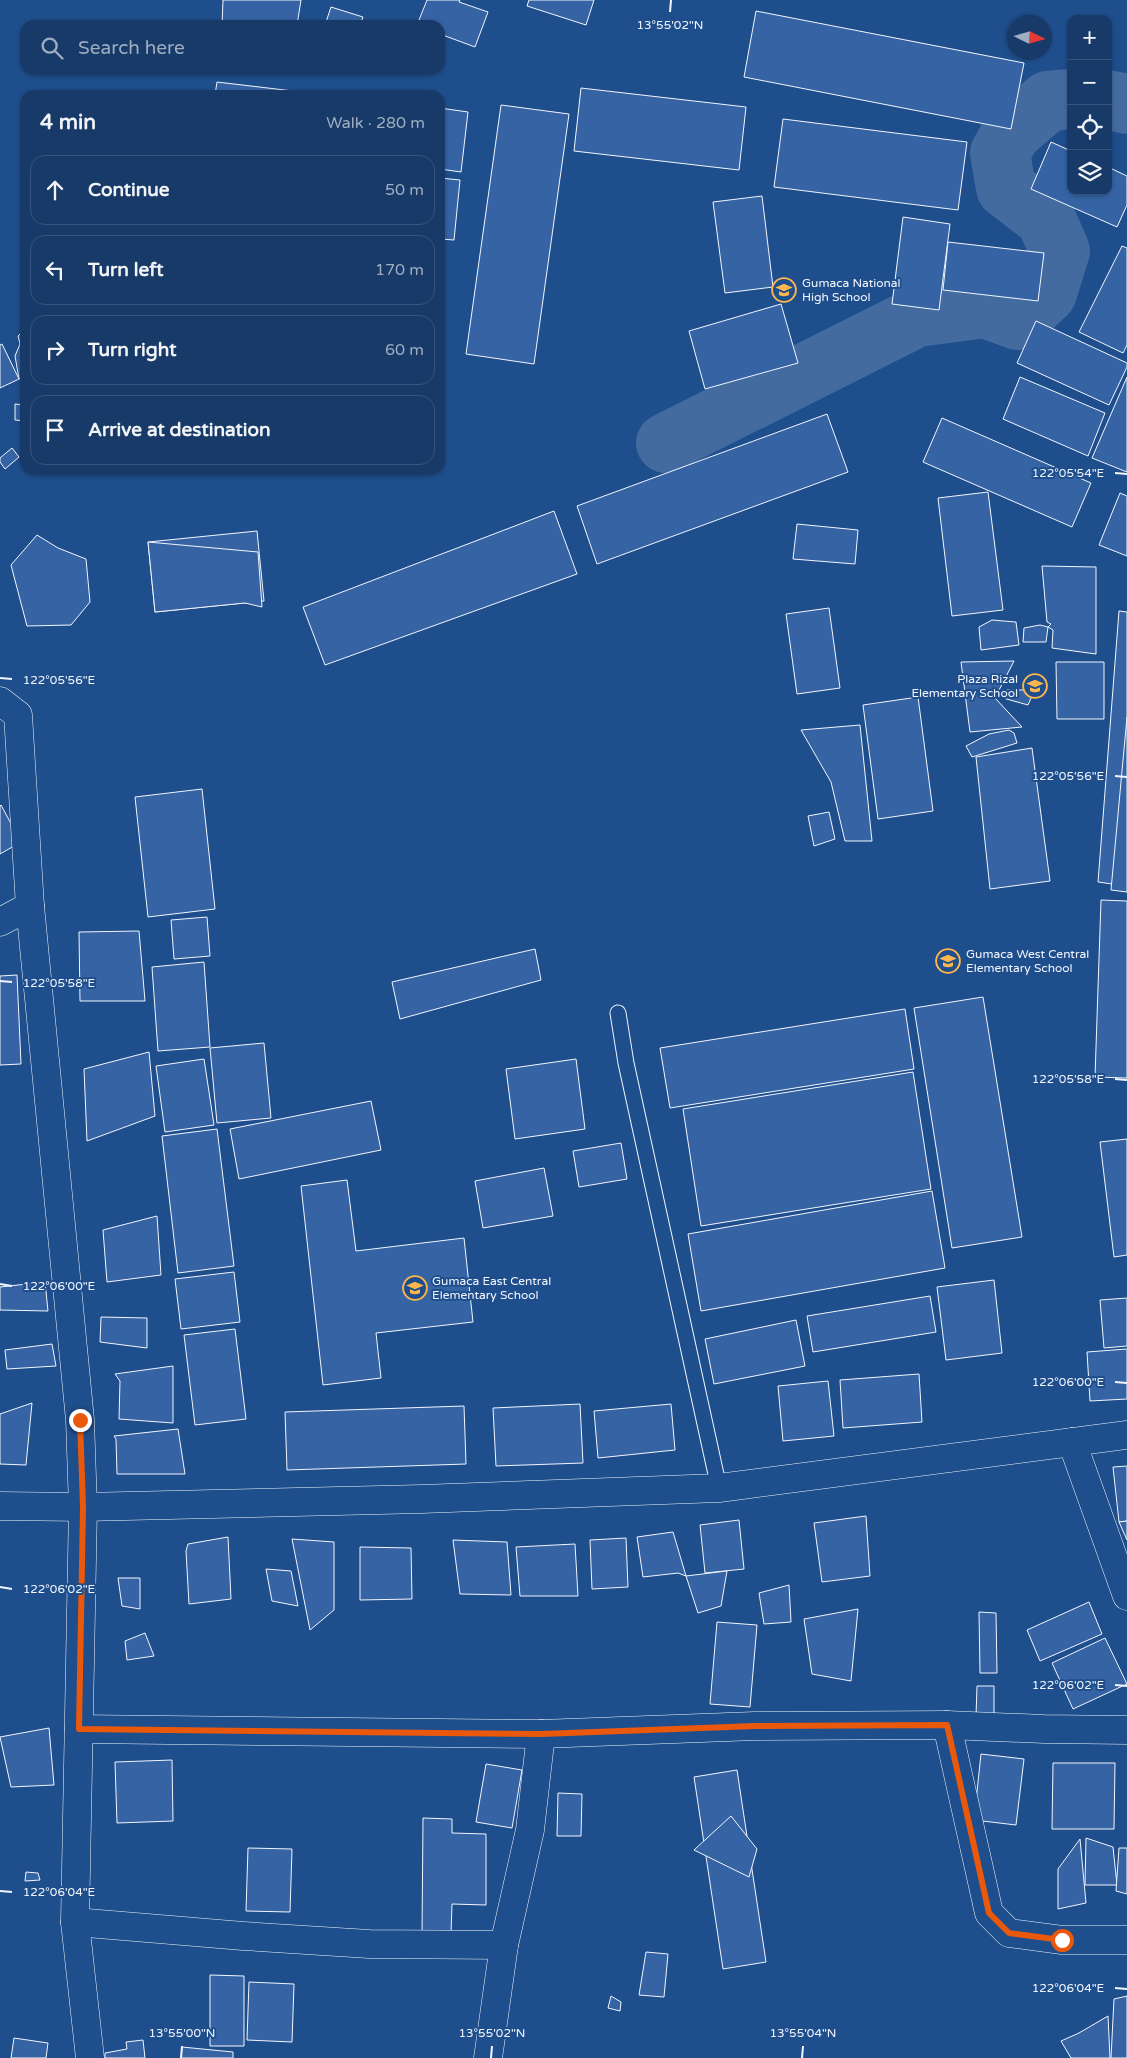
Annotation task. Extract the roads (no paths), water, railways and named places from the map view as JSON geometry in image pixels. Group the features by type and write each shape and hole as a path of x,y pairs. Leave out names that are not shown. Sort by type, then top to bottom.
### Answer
{"street":[{"path":"0,701 18,715 30,906 80,1420 83,1507 75,1922 90,2058"},
{"path":"0,922 30,906"},
{"path":"0,1506 83,1507 422,1499 719,1488 1127,1435"},
{"path":"1072,1442 1127,1596"},
{"path":"79,1729 541,1734 755,1726 947,1725 1127,1730"},
{"path":"947,1725 989,1913 1009,1933 1062,1940 1127,1940"},
{"path":"488,2058 504,1945 530,1830 541,1734"},
{"path":"75,1922 243,1936 360,1943 504,1945"}],"lane":[{"path":"618,1013 626,1063 719,1488"}],"waterway":[{"path":"666,443 917,317 985,308 1018,320 1047,293 1060,251 1046,219 1006,188 1000,153 1011,133 1048,101 1067,99"},
{"path":"1112,101 1127,104"}],"place":[{"name":"Gumaca National High School","path":"784,290"},
{"name":"Plaza Rizal Elementary School","path":"1035,686"},
{"name":"Gumaca West Central Elementary School","path":"948,961"},
{"name":"Gumaca East Central Elementary School","path":"415,1288"}]}
